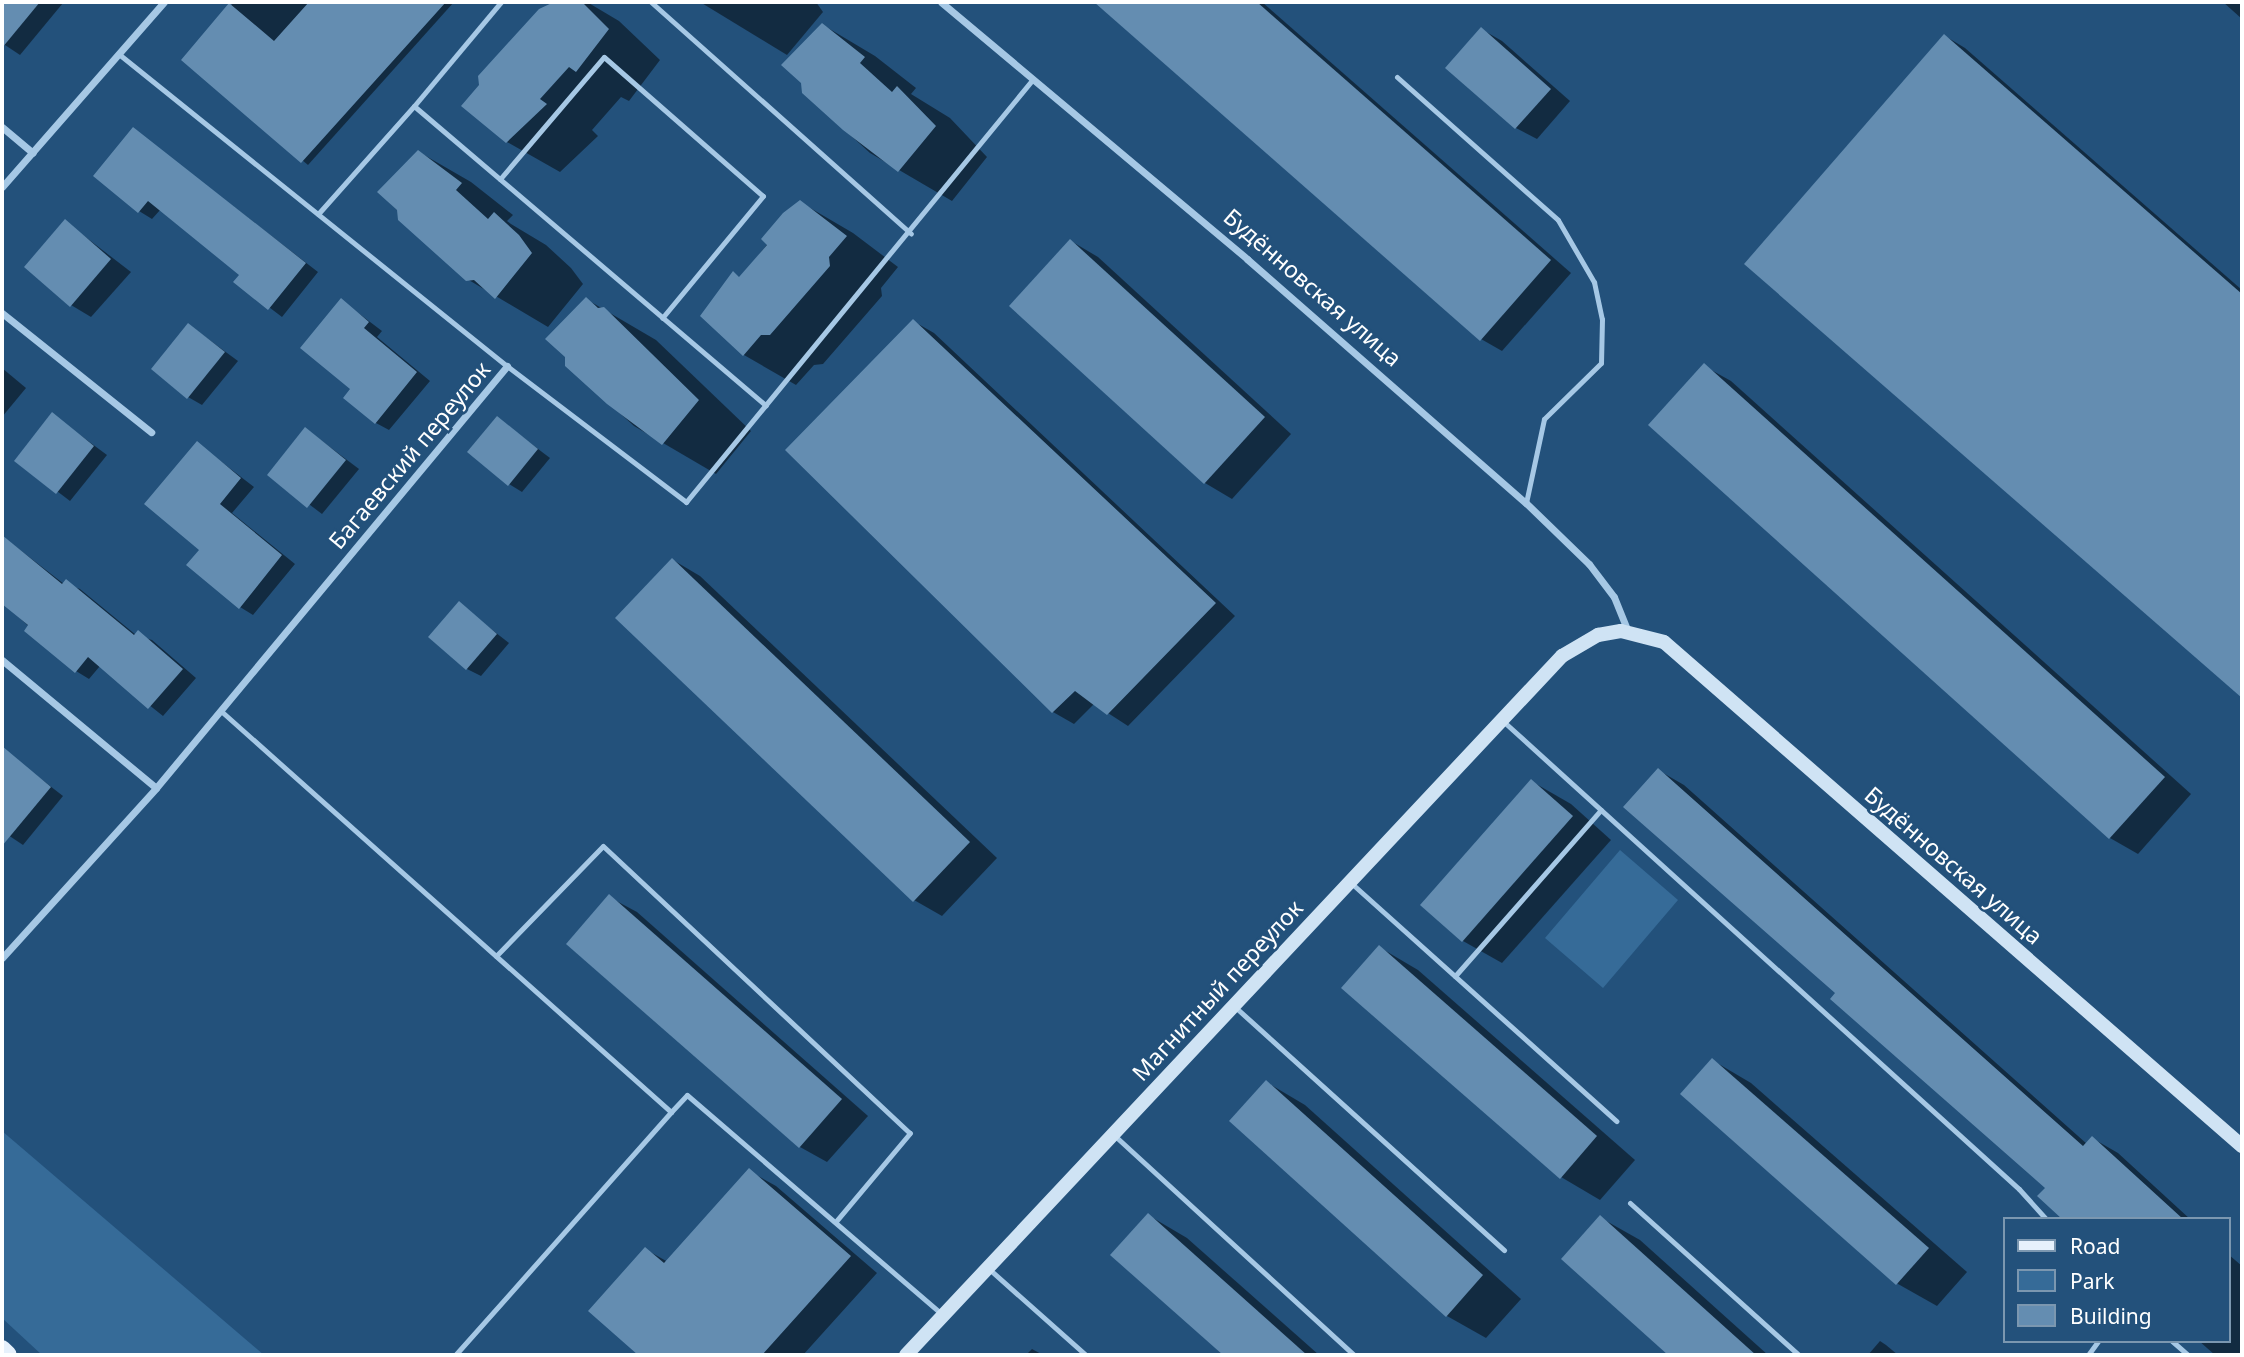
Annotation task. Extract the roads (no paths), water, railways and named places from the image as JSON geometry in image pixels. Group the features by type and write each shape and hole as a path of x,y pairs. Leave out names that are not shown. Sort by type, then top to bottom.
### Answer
{"main road":[{"name":"Будённовская улица","path":"1562,656 1598,635 1628,631 1664,642 2242,1146"},
{"name":"Магнитный переулок","path":"906,1355 1562,656"},
{"path":"2,1349 8,1355"}],"street":[{"path":"2,187 164,2"},
{"name":"Будённовская улица","path":"941,2 1527,503 1589,564 1614,597 1628,631"},
{"path":"2,127 33,153"},
{"path":"2,313 150,432"},
{"name":"Багаевский переулок","path":"2,958 156,788 507,366"},
{"path":"2,660 156,788"}],"lane":[{"path":"318,214 501,2"},
{"path":"651,2 911,234"},
{"name":"Багаевский переулок","path":"120,55 507,366"},
{"path":"500,179 604,57 763,196 663,318"},
{"path":"1397,77 1558,220 1594,282 1602,320 1601,362 1544,419 1527,503"},
{"path":"507,366 686,502 911,234 1033,79"},
{"path":"414,106 766,407"},
{"path":"221,711 671,1112"},
{"path":"1502,720 2019,1189 2044,1217"},
{"path":"1455,976 1601,810"},
{"path":"496,956 603,846 910,1133 837,1220"},
{"path":"1350,882 1616,1121"},
{"path":"1234,1006 1504,1250"},
{"path":"455,1355 687,1095 837,1220 943,1315"},
{"path":"1113,1134 1354,1355"},
{"path":"1630,1203 1799,1355"},
{"path":"988,1267 1086,1355"},
{"path":"2174,1343 2188,1355"}]}
